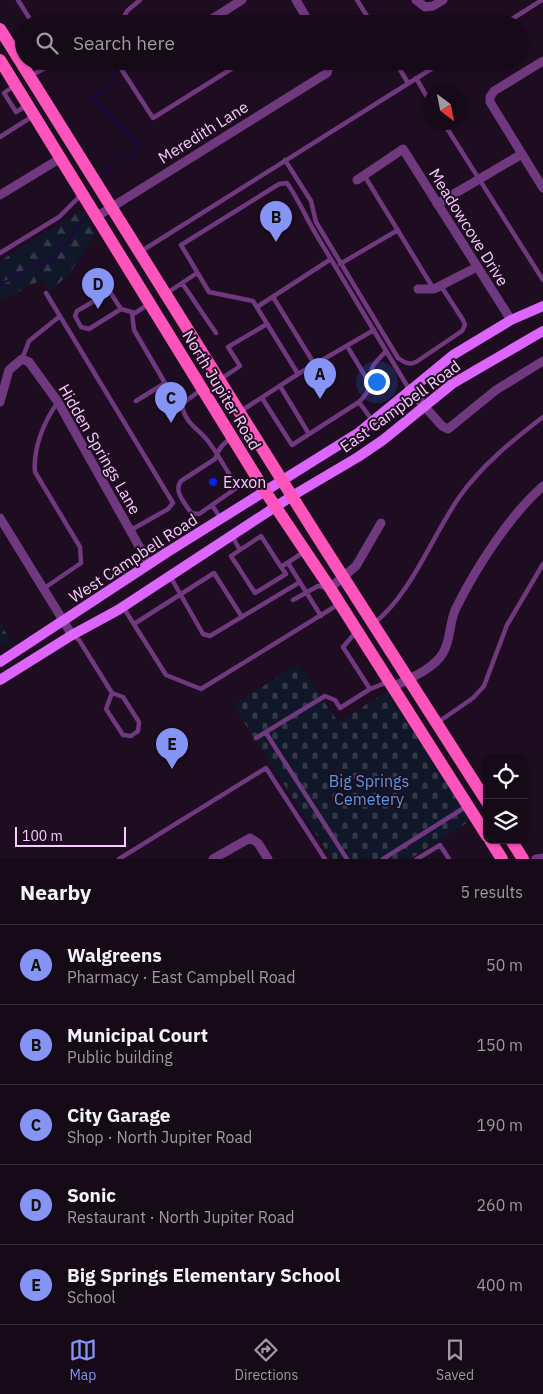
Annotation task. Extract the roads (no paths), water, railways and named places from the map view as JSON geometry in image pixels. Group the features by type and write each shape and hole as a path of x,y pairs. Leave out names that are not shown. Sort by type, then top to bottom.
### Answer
{"main road":[{"name":"North Jupiter Road","path":"0,29 15,52"},
{"name":"North Jupiter Road","path":"0,60 265,491 340,603 483,830"},
{"name":"North Jupiter Road","path":"26,70 292,496 485,799"},
{"path":"16,86 30,76"},
{"path":"150,303 166,294"},
{"name":"East Campbell Road","path":"282,480 350,439 453,355 511,320 543,306"},
{"name":"East Campbell Road","path":"276,507 377,444 452,384 483,364 543,331"},
{"name":"West Campbell Road","path":"0,662 149,564 282,480"},
{"name":"West Campbell Road","path":"0,680 72,635 123,607 276,507"},
{"path":"493,844 502,859"},
{"path":"514,844 523,859"}],"street":[{"path":"218,15 242,0"},
{"path":"296,0 303,15"},
{"path":"416,0 425,7 433,6 444,0"},
{"path":"543,61 494,91 490,97 490,102 543,188"},
{"name":"Meredith Lane","path":"96,217 327,73 328,70"},
{"name":"Meadowcove Drive","path":"360,178 403,149 511,320"},
{"path":"437,204 522,154"},
{"path":"0,195 61,158"},
{"path":"418,289 437,288 477,267"},
{"path":"0,402 9,370 20,360"},
{"name":"Hidden Springs Lane","path":"20,360 29,362 58,402 149,564"},
{"path":"409,389 423,407 442,426 452,427 496,390 543,361"},
{"path":"391,684 408,678 435,662 443,653 452,619 461,600 500,535 519,511 543,486"},
{"path":"0,518 62,622 72,635"},
{"path":"330,588 356,566 381,524"},
{"path":"213,859 250,838 258,843 268,859"},
{"path":"536,859 543,858"}],"lane":[{"path":"18,0 27,15"},
{"path":"125,15 140,0"},
{"path":"357,0 366,15"},
{"path":"518,15 542,0"},
{"path":"30,76 41,70"},
{"path":"122,70 153,118 230,70"},
{"path":"400,70 408,83"},
{"path":"140,252 429,70"},
{"path":"416,78 423,90"},
{"path":"0,137 31,110"},
{"path":"448,130 543,280"},
{"path":"285,160 310,201 316,222 398,358 411,364 462,331 464,324 360,178"},
{"path":"298,374 253,301 209,292 181,245 279,184 287,183 300,200 303,213 409,389"},
{"path":"0,253 59,217 82,194"},
{"path":"340,264 398,230"},
{"path":"257,307 331,259"},
{"path":"166,294 197,273"},
{"path":"182,283 216,333"},
{"path":"121,309 89,330 81,327 75,316 77,311 107,292 110,292 121,309 132,313 150,303"},
{"path":"46,293 174,503 168,509 129,531"},
{"path":"273,297 315,364"},
{"path":"132,313 134,330 165,383 136,402"},
{"path":"20,360 29,341 60,316"},
{"path":"219,380 240,366 228,347 267,324"},
{"path":"240,412 298,374 374,330"},
{"path":"347,346 371,385"},
{"path":"262,398 292,445 359,402 366,395 371,385 373,367 386,351"},
{"path":"280,386 309,434"},
{"path":"203,389 185,400 182,404 182,410 194,430 206,439 216,453 235,484 235,489 199,514 191,513 177,491 177,486 214,459 216,453 222,445 232,438"},
{"path":"42,589 81,563 82,559 80,547 35,472 34,464 44,424 58,402"},
{"path":"359,402 372,420"},
{"path":"374,623 392,607 460,496 503,449 543,417"},
{"path":"212,505 221,519"},
{"path":"232,535 240,550"},
{"path":"261,536 281,567 286,574 255,593 231,556 261,536"},
{"path":"281,567 306,551"},
{"path":"288,563 322,616"},
{"path":"437,724 473,698 484,686 507,625 543,564"},
{"path":"134,624 214,573 242,617"},
{"path":"170,576 204,634 210,636 300,582"},
{"path":"293,600 318,586 330,588"},
{"path":"123,607 166,674 201,689 322,616 340,603"},
{"path":"358,631 343,647 370,689"},
{"path":"72,635 79,640 112,693 123,697 139,722 138,731 131,736 123,735 106,709 112,693"},
{"path":"256,738 325,696 335,700 340,708 370,689 391,684"},
{"path":"266,733 347,859"},
{"path":"119,859 266,768 325,859"},
{"path":"384,859 468,806"},
{"path":"417,859 440,844 449,859"}],"waterway":[{"path":"103,179 108,167 115,160 124,155 137,152 138,142 92,98 114,82 116,79 112,70"},
{"path":"0,285 28,269 52,261 87,215"}],"place":[{"name":"Municipal Court","path":"276,242"},
{"name":"Sonic","path":"98,309"},
{"name":"Walgreens","path":"320,399"},
{"name":"City Garage","path":"171,423"},
{"name":"Exxon","path":"213,482"},
{"name":"Big Springs Elementary School","path":"172,769"}],"park label":[{"name":"Big Springs Cemetery","path":"369,790"}]}
